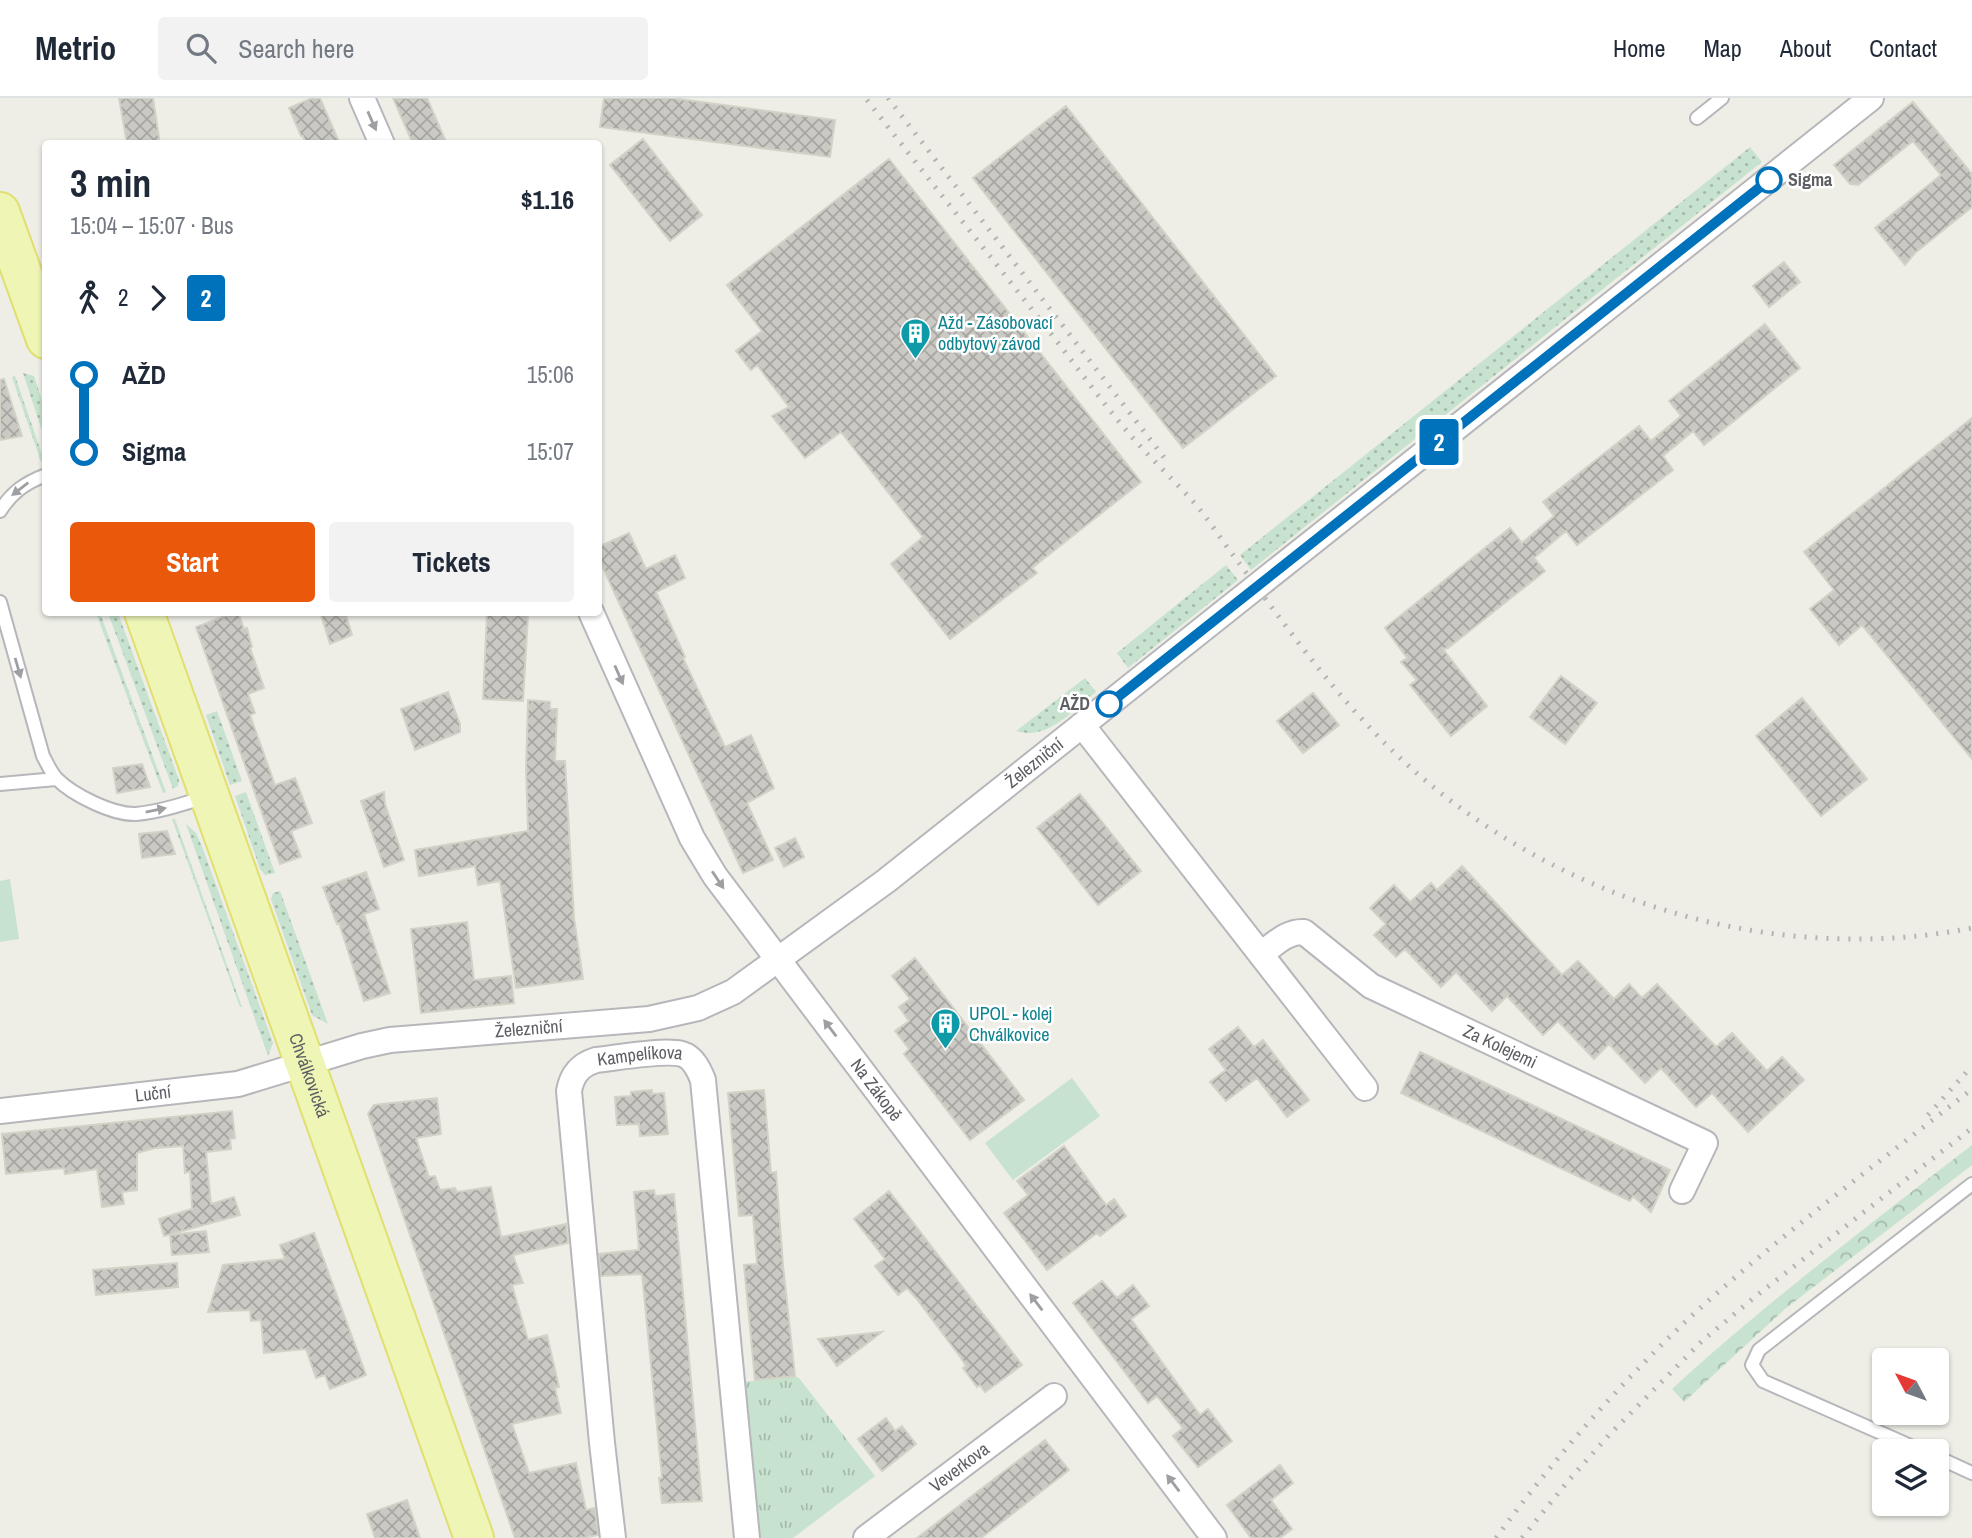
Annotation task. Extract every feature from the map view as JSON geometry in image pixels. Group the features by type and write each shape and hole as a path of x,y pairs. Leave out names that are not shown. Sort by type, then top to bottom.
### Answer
{"main road":[{"path":"0,212 42,328"},
{"name":"Chválkovická","path":"145,616 474,1538"}],"street":[{"path":"362,98 380,140"},
{"name":"Železniční","path":"305,1065 340,1052 390,1040 649,1018 682,1013 716,1002 779,961 886,881 1868,99"},
{"name":"Na Zákopě","path":"594,616 692,838 727,893 1214,1538"},
{"path":"1082,725 1365,1088"},
{"name":"Za Kolejemi","path":"1261,954 1284,937 1304,932 1371,986 1705,1143 1682,1191"},
{"name":"Kampelíkova","path":"613,1538 569,1091 575,1073 587,1063 684,1054 692,1061 703,1080 747,1538"},
{"name":"Luční","path":"0,1111 238,1084 305,1065"},
{"name":"Veverkova","path":"866,1538 1054,1396"}],"lane":[{"path":"1698,118 1722,98"},
{"path":"0,511 24,484 42,477"},
{"path":"0,602 43,756 56,779 77,794 105,808 133,814 210,796"},
{"path":"0,784 56,779"},
{"path":"1895,1439 1762,1381 1752,1365 1759,1350 1972,1184"},
{"path":"1949,1462 1972,1473"}],"green space":[{"path":"1750,147 1762,162 1251,570 1240,555"},
{"path":"23,373 34,376 42,401 42,431"},
{"path":"15,376 42,454 41,462 12,377"},
{"path":"1226,565 1238,580 1128,668 1117,653"},
{"path":"97,616 101,616 166,792 163,793"},
{"path":"109,616 119,616 179,780 178,786 173,789"},
{"path":"1085,678 1096,692 1069,715 1039,732 1016,731"},
{"path":"217,711 242,781 230,785 206,715"},
{"path":"246,792 275,873 265,875 260,869 235,796"},
{"path":"172,819 175,819 242,1007 240,1007"},
{"path":"186,824 196,833 203,849 273,1043 268,1056"},
{"path":"10,879 19,939 0,942 0,881"},
{"path":"280,891 328,1024 312,1015 271,899 273,893"},
{"path":"1072,1078 1100,1116 1013,1180 985,1143"},
{"path":"1972,1145 1972,1165 1785,1309 1684,1402 1672,1389 1782,1294"},
{"path":"795,1376 875,1476 793,1538 758,1538 743,1382"}],"building":[{"path":"119,98 153,98 159,140 126,140"},
{"path":"312,98 320,98 338,140 304,140 289,108"},
{"path":"393,98 427,98 445,140 411,140"},
{"path":"604,98 672,98 835,120 830,157 600,127"},
{"path":"1913,102 1972,174 1972,207 1915,253 1905,265 1875,228 1941,175 1913,141 1858,185 1850,184 1834,165"},
{"path":"1066,106 1276,376 1183,448 973,178"},
{"path":"643,139 702,215 670,241 610,165"},
{"name":"Ažd - Zásobovací odbytový závod","path":"889,159 1141,482 1032,568 1037,573 950,639 891,564 923,537 841,432 805,458 772,416 789,407 757,365 751,370 736,351 762,331 727,285"},
{"path":"1784,262 1800,282 1769,307 1753,286"},
{"path":"1765,324 1800,368 1704,445 1693,431 1663,456 1673,470 1577,545 1566,531 1534,558 1545,571 1448,648 1443,649 1487,706 1451,736 1410,685 1417,680 1401,662 1407,658 1385,628 1510,528 1522,543 1554,516 1543,502 1639,426 1651,441 1681,416 1669,401"},
{"path":"4,379 22,436 0,440 0,380"},
{"path":"1972,418 1972,759 1862,625 1839,645 1810,609 1834,590 1804,552"},
{"path":"629,533 646,569 675,555 685,578 656,592 685,657 683,658 725,747 751,735 774,788 747,803 773,860 743,873 602,566 602,545"},
{"path":"225,616 239,616 244,629 247,628 252,647 250,648 264,688 248,694 255,713 250,715 275,785 295,778 312,823 291,831 301,857 280,864 196,627"},
{"path":"321,616 346,616 352,635 330,644"},
{"path":"487,616 528,616 523,701 483,699"},
{"path":"1561,676 1597,703 1565,744 1530,717"},
{"path":"448,692 460,724 460,732 415,750 401,709"},
{"path":"1313,693 1339,725 1303,753 1277,721"},
{"path":"1802,698 1867,779 1821,816 1756,736"},
{"path":"528,700 550,702 550,709 557,709 555,761 565,761 574,918 583,979 516,988 500,881 478,885 475,866 419,876 415,850 528,831"},
{"path":"142,764 150,787 117,793 113,768"},
{"path":"384,792 385,804 404,860 384,867 361,801"},
{"path":"1080,794 1141,871 1098,905 1037,828"},
{"path":"167,831 175,854 142,858 139,834"},
{"path":"795,838 804,857 784,867 775,848"},
{"path":"1462,866 1562,975 1578,961 1614,999 1629,984 1642,998 1657,984 1716,1047 1732,1033 1767,1071 1782,1057 1804,1080 1748,1132 1712,1093 1696,1107 1661,1068 1645,1083 1609,1044 1594,1059 1558,1021 1543,1035 1507,996 1492,1011 1456,972 1441,987 1405,949 1396,957 1374,935 1386,924 1370,908 1394,885 1410,902 1431,883 1437,890"},
{"path":"366,872 379,909 364,914 390,993 364,1001 339,923 337,924 323,887"},
{"path":"467,922 474,980 511,976 514,1003 421,1013 411,929"},
{"name":"UPOL - kolej Chválkovice","path":"915,958 1024,1100 970,1140 904,1054 909,1049 895,1031 909,1021 899,1007 910,999 892,976"},
{"path":"1238,1027 1254,1047 1263,1040 1309,1100 1287,1117 1257,1078 1226,1101 1210,1082 1226,1070 1209,1049"},
{"path":"1420,1052 1670,1170 1651,1212 1633,1196 1630,1201 1401,1093"},
{"path":"652,1090 652,1094 664,1093 668,1134 640,1136 639,1124 617,1125 615,1097"},
{"path":"764,1090 771,1173 776,1172 795,1376 755,1380 744,1265 757,1264 753,1215 739,1216 728,1093"},
{"path":"437,1098 441,1134 416,1138 429,1177 435,1176 440,1190 455,1188 457,1192 491,1187 501,1237 566,1224 568,1243 513,1255 523,1283 512,1285 528,1340 547,1335 559,1387 555,1388 561,1413 512,1424 529,1473 576,1463 586,1510 595,1508 598,1535 582,1538 515,1538 368,1114 374,1105"},
{"path":"232,1111 235,1138 230,1139 231,1149 206,1152 211,1204 234,1197 240,1215 164,1236 159,1219 192,1209 190,1171 185,1173 183,1146 155,1148 137,1153 137,1190 122,1192 124,1204 102,1207 97,1169 65,1174 64,1168 6,1174 2,1134"},
{"path":"1064,1146 1106,1205 1114,1199 1126,1216 1100,1236 1097,1233 1047,1270 1004,1213 1028,1195 1017,1181"},
{"path":"654,1190 655,1196 674,1194 702,1501 662,1503 659,1478 662,1478 642,1274 601,1276 599,1254 639,1250 634,1192"},
{"path":"889,1191 1022,1365 985,1392 980,1385 977,1387 963,1368 966,1366 961,1358 916,1298 907,1288 898,1295 875,1266 885,1259 854,1219"},
{"path":"206,1231 209,1252 172,1255 170,1235"},
{"path":"314,1233 366,1375 330,1389 325,1375 316,1378 306,1349 264,1353 261,1320 251,1321 250,1310 208,1312 223,1265 285,1259 280,1245"},
{"path":"177,1263 178,1287 96,1295 93,1270"},
{"path":"1102,1281 1117,1298 1133,1285 1149,1306 1131,1319 1200,1415 1208,1409 1232,1441 1198,1467 1173,1436 1183,1428 1157,1396 1148,1403 1073,1303"},
{"path":"882,1332 837,1366 818,1339"},
{"path":"886,1418 895,1431 902,1426 916,1444 882,1471 858,1439"},
{"path":"1045,1440 1069,1470 981,1538 917,1538"},
{"path":"1280,1465 1293,1483 1271,1500 1292,1529 1280,1538 1251,1538 1227,1505"},
{"path":"407,1500 420,1538 375,1538 367,1514"}],"railway":[{"path":"888,98 1169,464"},
{"path":"867,100 1120,423 1202,512 1337,691 1374,732 1434,788 1500,835 1572,875 1649,905 1728,926 1809,937 1891,938 1972,928"},
{"path":"1928,1115 1972,1066"},
{"path":"1496,1538 1585,1426 1684,1323 1789,1233 1972,1089"},
{"path":"1522,1538 1609,1435 1702,1341 1972,1128"}],"bus line":[{"name":"2","path":"1109,704 1769,180"}],"place":[{"name":"Sigma","path":"1769,180"},
{"name":"Ažd - Zásobovací odbytový závod","path":"915,360"},
{"name":"AŽD","path":"1109,704"},
{"name":"UPOL - kolej Chválkovice","path":"946,1051"}]}
